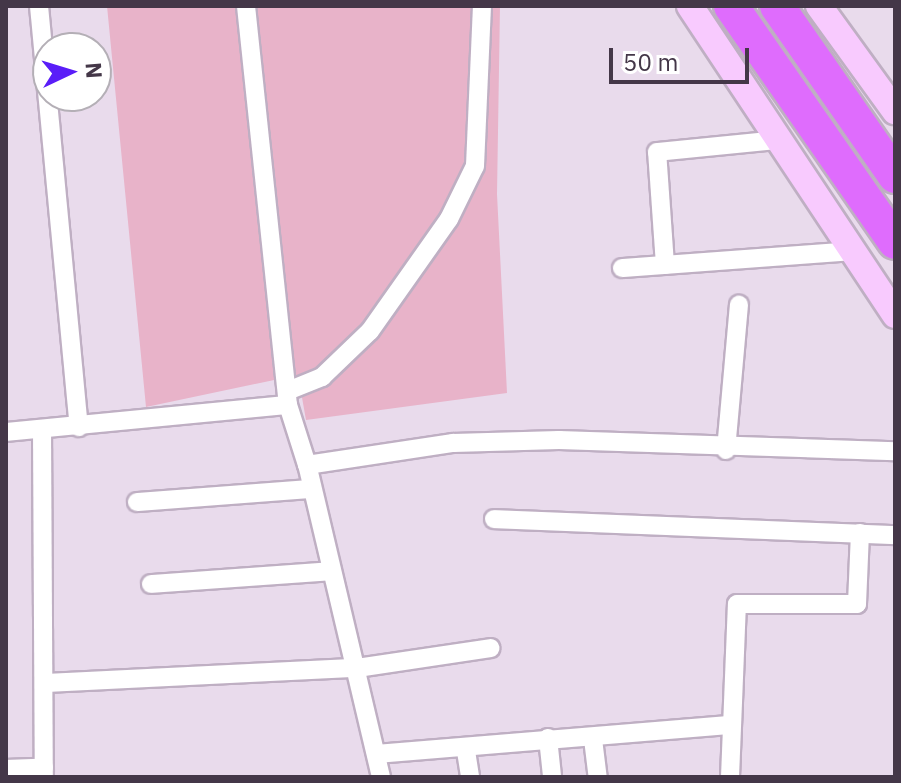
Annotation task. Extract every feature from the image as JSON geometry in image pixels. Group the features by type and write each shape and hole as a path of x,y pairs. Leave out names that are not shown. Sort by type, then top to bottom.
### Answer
{"highway":[{"path":"731,6 895,242"},
{"path":"777,6 895,176"}],"street":[{"path":"39,6 79,427"},
{"path":"246,6 289,397 381,777"},
{"path":"6,432 79,427 289,397 322,377 370,331 456,205 475,166 482,6"},
{"path":"690,6 895,315"},
{"path":"819,6 895,111"},
{"path":"665,265 657,152 777,140"},
{"path":"622,268 851,251"},
{"path":"726,450 739,305"},
{"path":"6,769 44,772 46,683 42,430"},
{"path":"307,465 453,443 559,440 726,450 895,451"},
{"path":"137,502 311,489"},
{"path":"494,519 895,535"},
{"path":"730,777 737,604 857,604 860,533"},
{"path":"151,584 332,571"},
{"path":"46,683 357,668 491,648"},
{"path":"376,754 466,751 548,738 593,739 732,725"},
{"path":"548,738 552,777"},
{"path":"593,739 598,777"},
{"path":"466,751 470,777"}],"shaded area":[{"path":"6,6 895,6 895,777 6,777"},
{"path":"107,6 500,6 497,194 507,393 306,420 298,375 146,407 112,32 110,32"}]}
